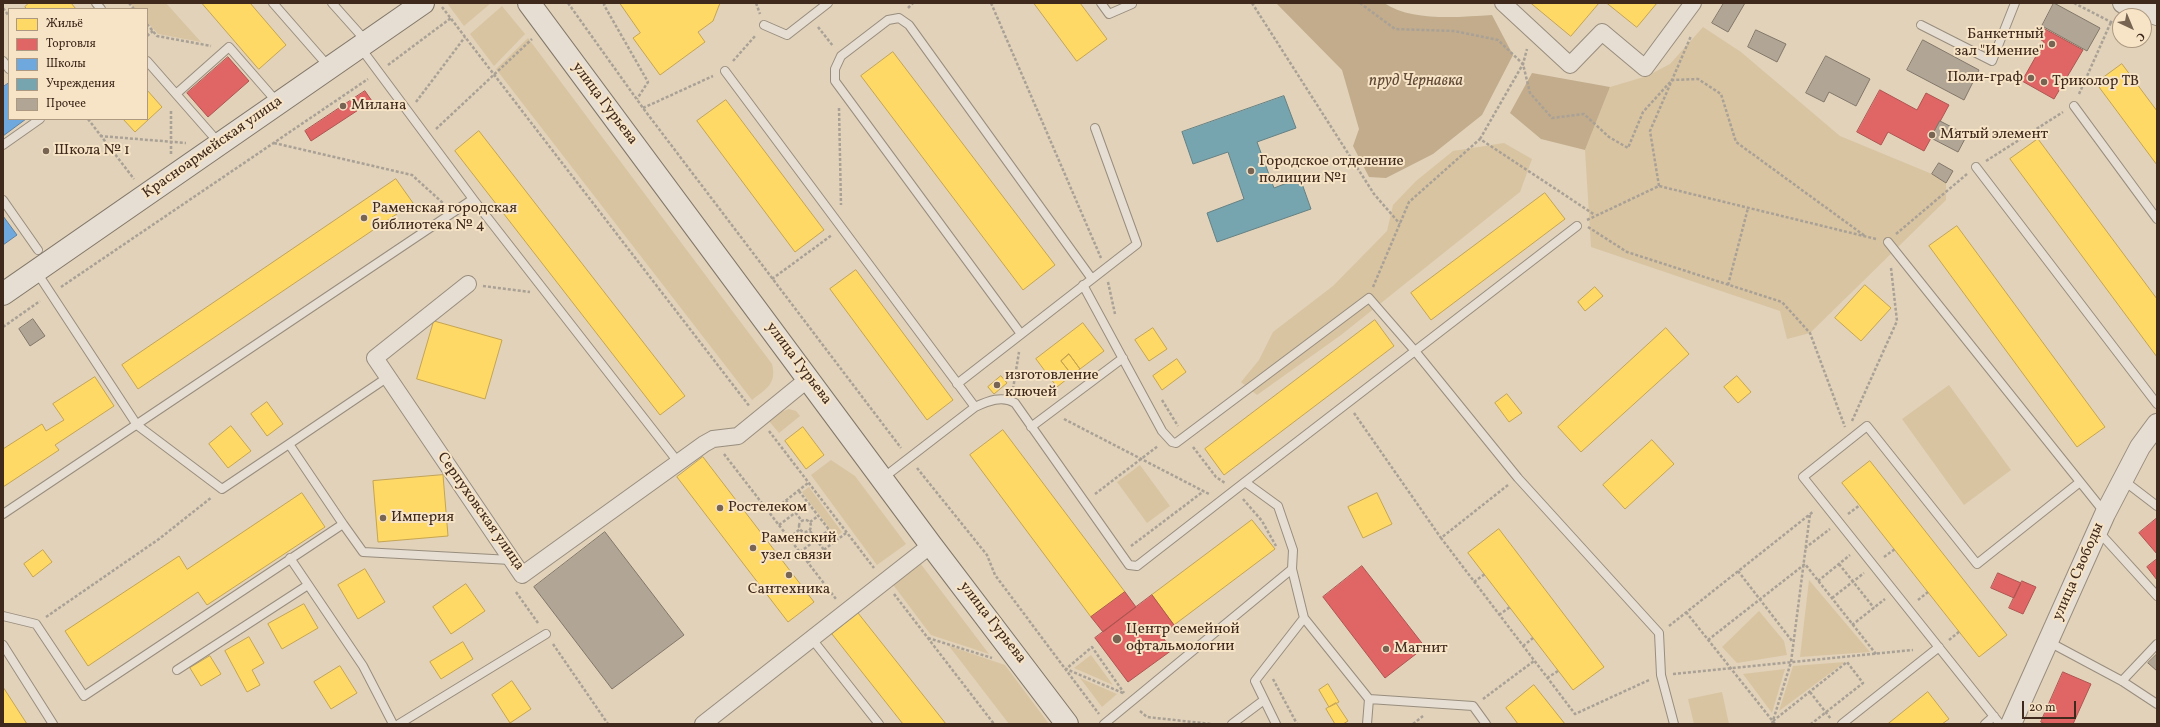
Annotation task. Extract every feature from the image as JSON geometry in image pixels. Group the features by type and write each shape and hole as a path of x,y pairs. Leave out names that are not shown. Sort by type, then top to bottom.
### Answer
{"main road":[{"name":"Красноармейская улица","path":"3,294 423,3"},
{"name":"улица Гурьева","path":"529,3 883,478 931,545 1067,724"}],"street":[{"path":"1503,3 1570,66 1602,32 1644,68 1693,3"},
{"path":"2123,3 2157,15"},
{"name":"Серпуховская улица","path":"468,284 375,358 522,575 678,462 713,439 738,436 760,420 808,379"},
{"name":"улица Свободы","path":"2003,720 2048,641 2122,480 2140,447 2157,424"},
{"path":"703,724 931,545"}],"lane":[{"path":"273,3 329,67"},
{"path":"332,3 363,44 378,72 473,199 678,462"},
{"path":"764,25 787,36 828,3"},
{"path":"1101,3 1109,14 1132,4"},
{"path":"1921,25 1992,61 2014,3"},
{"path":"1022,334 835,81 835,69 841,56 888,20 898,18 909,25 1092,279"},
{"path":"174,91 198,79 229,47 278,103"},
{"path":"148,62 220,144"},
{"path":"725,71 975,407"},
{"path":"2074,106 2157,219"},
{"path":"3,145 39,120"},
{"path":"957,384 1137,244 1095,128"},
{"path":"1976,167 2157,404"},
{"path":"3,514 473,199"},
{"path":"3,200 38,250"},
{"path":"883,478 975,407 992,399 1008,399 1031,427 1129,565 1137,566 1577,226"},
{"path":"1888,242 2080,482 2102,522 2157,596"},
{"path":"36,271 137,425 222,489 388,377"},
{"path":"1083,286 1168,438 1172,442 1176,443 1186,437 1369,298 1415,351 1518,478 1659,633 1661,675 1674,724"},
{"path":"1031,427 1123,358"},
{"path":"2003,720 1939,647 1803,477 1867,426 1977,564 2080,482"},
{"path":"290,444 363,552 512,560"},
{"path":"2122,480 2157,506"},
{"path":"1245,482 1278,506 1293,550 1292,569 1304,618 1369,699 1367,724"},
{"path":"3,616 36,624 84,696 343,524"},
{"path":"290,558 363,666 392,724"},
{"path":"1104,723 1292,569"},
{"path":"177,670 308,585"},
{"path":"1276,724 1255,681 1304,618"},
{"path":"399,724 546,634"},
{"path":"812,639 879,724"},
{"path":"2048,641 2122,681 2157,704"},
{"path":"2122,681 2157,644"},
{"path":"3,645 53,724"},
{"path":"1842,724 1939,647"},
{"path":"1369,699 1473,706 1486,724"},
{"path":"1232,724 1264,700"},
{"path":"1985,724 2003,720"},
{"path":"2000,724 2003,720"}],"path":[{"path":"439,3 994,724"},
{"path":"568,3 643,108 909,458 987,555 995,574 1104,723"},
{"path":"991,3 1105,268 1116,318"},
{"path":"1252,3 1374,194 1400,224"},
{"path":"1360,3 1395,29 1454,31 1498,40 1523,64 1530,93 1552,118 1584,114 1609,137 1628,148 1643,112 1672,80 1698,79 1721,94 1736,142 1865,236"},
{"path":"1888,242 1976,167 2074,106 2111,22 2074,3"},
{"path":"604,4 648,82 637,99"},
{"path":"3,327 378,72 450,18"},
{"path":"810,18 841,56"},
{"path":"148,25 157,36 227,49"},
{"path":"643,108 725,71 764,25"},
{"path":"427,137 546,26"},
{"path":"1659,186 1650,131 1694,30"},
{"path":"148,35 153,31"},
{"path":"409,113 465,37"},
{"path":"1369,298 1409,202 1480,139 1523,64"},
{"path":"170,158 174,91"},
{"path":"89,120 136,182"},
{"path":"100,136 192,143"},
{"path":"1480,139 1596,215"},
{"path":"274,143 412,175 453,212"},
{"path":"1659,186 1888,242 1898,321 1847,431 1810,333 1782,302 1627,252 1582,223 1659,186"},
{"path":"1728,285 1748,208"},
{"path":"468,284 546,294"},
{"path":"1011,401 1022,334"},
{"path":"1160,398 1186,437 1216,477 1234,490 1262,521 1279,550"},
{"path":"1347,403 1440,538 1574,714 1661,675 1848,658 1939,647"},
{"path":"1051,412 1222,500"},
{"path":"1084,502 1168,438"},
{"path":"713,439 846,612"},
{"path":"1440,538 1518,478"},
{"path":"770,513 808,483"},
{"path":"36,624 159,539 222,489"},
{"path":"799,491 837,540"},
{"path":"1121,554 1204,491"},
{"path":"786,501 802,521 810,522 818,516"},
{"path":"779,525 808,503"},
{"path":"1659,633 1824,503"},
{"path":"1773,723 1791,662 1805,564 1810,514"},
{"path":"802,521 799,524 800,529 805,533 810,531"},
{"path":"810,522 812,526 810,531"},
{"path":"789,538 800,529"},
{"path":"800,552 829,530"},
{"path":"810,531 824,550"},
{"path":"808,562 846,533"},
{"path":"1818,581 1859,548"},
{"path":"1805,564 1876,654"},
{"path":"1708,640 1805,564"},
{"path":"1840,564 1874,608"},
{"path":"1738,572 1793,642"},
{"path":"1474,582 1484,574"},
{"path":"522,575 514,589 608,724"},
{"path":"1852,625 1894,592"},
{"path":"1499,615 1510,608"},
{"path":"1686,612 1773,723"},
{"path":"927,637 998,660"},
{"path":"1523,646 1533,638"},
{"path":"1092,647 1124,693"},
{"path":"1773,723 1847,662 1848,658"},
{"path":"1473,706 1534,661"},
{"path":"1811,724 1864,683 1847,662"},
{"path":"1266,665 1297,724"},
{"path":"1547,678 1558,670"},
{"path":"1119,697 1130,688"},
{"path":"1810,692 1835,724"},
{"path":"1093,717 1103,709"}],"shaded area":[{"path":"130,3 166,3 201,42 158,34 148,23 148,8 134,8"},
{"path":"447,3 491,3 464,26"},
{"path":"502,6 525,34 494,66 470,34"},
{"path":"1703,27 1741,52 1840,136 1932,174 1946,183 1946,200 1810,333 1787,339 1780,311 1591,247 1585,150 1610,87 1647,76 1670,64"},
{"path":"528,38 772,364 772,381 766,389 752,400 496,69"},
{"path":"1504,143 1532,159 1520,192 1341,335 1257,395 1241,382 1259,360 1273,332 1333,286 1387,231 1393,205 1416,181 1453,151"},
{"path":"1949,385 2011,470 1964,505 1902,419"},
{"path":"789,409 796,411 800,416 779,433 768,420 775,414"},
{"path":"831,460 855,476 906,544 877,565 811,475"},
{"path":"1140,465 1170,506 1147,523 1117,482"},
{"path":"809,487 842,532 836,537 802,492"},
{"path":"920,563 989,654 931,635 891,582"},
{"path":"1809,580 1870,652 1800,657"},
{"path":"1759,611 1784,641 1787,655 1737,663 1722,647"},
{"path":"949,646 1005,665 1049,724 1009,724"},
{"path":"1091,655 1113,685 1074,668"},
{"path":"1845,662 1779,711 1793,666"},
{"path":"1785,669 1772,713 1743,674"},
{"path":"1080,678 1117,694 1102,707"},
{"path":"1722,692 1729,724 1694,724 1688,699"}],"water":[{"name":"пруд Чернавка","path":"1276,3 1384,3 1395,9 1422,16 1451,17 1492,15 1513,55 1482,115 1433,154 1386,178 1369,177 1353,146 1359,129 1342,70"},
{"path":"1532,73 1610,87 1585,150 1541,139 1510,113"}],"building: Жильё":[{"path":"29,3 71,3 75,8 26,8 25,7"},
{"path":"202,3 250,3 286,45 259,69"},
{"path":"620,3 720,3 713,21 698,32 705,42 660,75 633,38 640,33"},
{"path":"1034,3 1080,3 1107,39 1077,61"},
{"path":"1531,3 1599,3 1571,36"},
{"path":"1607,3 1657,3 1637,27"},
{"path":"893,52 1055,265 1023,290 861,76"},
{"path":"2122,64 2157,111 2157,165 2096,83"},
{"path":"148,91 162,107 148,120"},
{"path":"726,100 824,230 795,252 697,121"},
{"path":"124,120 148,120 135,132"},
{"path":"479,131 685,396 660,415 455,151"},
{"path":"2038,139 2157,299 2157,357 2010,159"},
{"path":"396,179 413,203 138,389 122,365"},
{"path":"1545,193 1565,219 1431,320 1411,293"},
{"path":"1957,226 2105,427 2077,447 1929,246"},
{"path":"856,270 953,400 927,420 830,289"},
{"path":"1865,285 1891,308 1861,341 1835,318"},
{"path":"1595,287 1603,296 1585,311 1578,302"},
{"path":"1375,320 1394,346 1224,475 1205,449"},
{"path":"434,321 502,340 485,399 417,379"},
{"path":"1083,323 1104,351 1080,369 1069,354 1061,361 1072,375 1057,387 1036,359"},
{"path":"1153,328 1167,349 1149,361 1135,340"},
{"path":"1666,328 1689,354 1581,452 1558,427"},
{"path":"1069,354 1080,369 1072,375 1061,361"},
{"path":"1177,359 1186,372 1162,390 1153,376"},
{"name":"изготовление ключей","path":"1001,376 1007,383 994,394 988,387"},
{"path":"1737,376 1751,392 1738,403 1724,387"},
{"path":"95,377 114,406 55,445 59,450 3,487 3,449 42,424 46,431 64,420 53,404"},
{"path":"1507,394 1522,413 1509,422 1495,403"},
{"path":"267,402 283,424 267,436 251,414"},
{"path":"231,426 251,451 228,468 209,444"},
{"path":"803,427 824,455 806,469 785,441"},
{"path":"1003,430 1125,592 1091,617 970,455"},
{"path":"1652,440 1674,464 1625,509 1603,485"},
{"name":"Раменский узел связи","path":"703,457 814,602 788,622 677,477"},
{"path":"1870,461 2007,635 1979,657 1842,483"},
{"path":"443,475 448,536 378,542 373,481"},
{"path":"302,493 325,527 207,605 198,592 88,666 65,631 179,556 187,569"},
{"path":"1377,493 1392,524 1363,538 1348,507"},
{"path":"1252,520 1275,549 1174,625 1152,595"},
{"path":"1499,529 1604,667 1573,690 1468,553"},
{"path":"43,550 52,562 33,577 24,564"},
{"path":"365,569 385,602 358,619 338,585"},
{"path":"466,584 485,611 451,634 433,607"},
{"path":"304,604 318,628 282,649 268,624"},
{"path":"858,613 946,724 903,724 832,634"},
{"path":"249,637 264,663 252,670 260,685 247,692 225,651"},
{"path":"463,642 473,659 441,679 430,662"},
{"path":"210,656 221,674 201,686 190,668"},
{"path":"340,666 357,693 331,709 314,682"},
{"path":"512,681 531,709 510,723 492,695"},
{"path":"1328,684 1339,702 1329,707 1319,690"},
{"path":"1534,685 1565,724 1518,724 1506,708"},
{"path":"3,687 27,724 3,724"},
{"path":"1928,692 1949,719 1942,724 1888,724"},
{"path":"1336,703 1348,721 1343,724 1335,724 1326,709"}],"building: Торговля":[{"path":"2045,29 2083,50 2054,99 2022,81 2044,42 2040,39"},
{"path":"228,57 249,81 208,117 187,93"},
{"path":"1880,90 1917,110 1926,93 1949,105 1924,151 1888,132 1881,145 1857,132"},
{"path":"365,91 372,101 311,141 305,131"},
{"path":"2157,518 2157,554 2139,533"},
{"path":"2157,559 2157,580 2147,567"},
{"path":"1362,566 1425,647 1385,678 1323,597"},
{"path":"1998,573 2021,583 2014,598 1991,588"},
{"path":"2022,581 2036,587 2023,614 2009,608"},
{"path":"1125,592 1136,607 1103,632 1091,617"},
{"path":"1152,595 1174,625 1161,635 1172,650 1128,682 1095,638"},
{"path":"2063,672 2091,684 2073,724 2045,724 2041,722"}],"building: Школы":[{"path":"8,84 8,120 25,120 3,136 3,87"},
{"path":"3,216 17,235 3,245"}],"building: Учреждения":[{"name":"Городское отделение полиции №1","path":"1284,96 1296,128 1257,142 1274,188 1300,178 1311,209 1217,242 1207,213 1244,199 1228,152 1193,164 1182,132"}],"building: Прочее":[{"path":"1724,3 1745,3 1728,32 1712,23"},
{"path":"2054,3 2100,28 2087,51 2042,26"},
{"path":"1756,30 1786,44 1777,62 1748,47"},
{"path":"1923,40 1979,70 1964,100 1907,70"},
{"path":"1826,56 1870,79 1856,106 1829,92 1824,102 1806,93"},
{"path":"1940,121 1967,135 1958,152 1931,138"},
{"path":"1939,163 1953,171 1946,183 1932,174"},
{"path":"33,319 45,336 30,346 19,329"},
{"path":"605,532 684,635 612,689 534,587"},
{"path":"2157,654 2157,671 2148,663"}],"place":[{"name":"Банкетный зал \"Имение\"","path":"2052,44"},
{"name":"Поли-граф","path":"2031,78"},
{"name":"Триколор ТВ","path":"2044,82"},
{"name":"Милана","path":"343,106"},
{"name":"Мятый элемент","path":"1932,135"},
{"name":"Школа № 1","path":"46,151"},
{"name":"Городское отделение полиции №1","path":"1251,171"},
{"name":"Раменская городская библиотека № 4","path":"364,218"},
{"name":"изготовление ключей","path":"997,385"},
{"name":"Ростелеком","path":"720,508"},
{"name":"Империя","path":"383,518"},
{"name":"Раменский узел связи","path":"753,548"},
{"name":"Сантехника","path":"789,575"},
{"name":"Центр семейной офтальмологии","path":"1117,639"},
{"name":"Магнит","path":"1386,649"}]}
